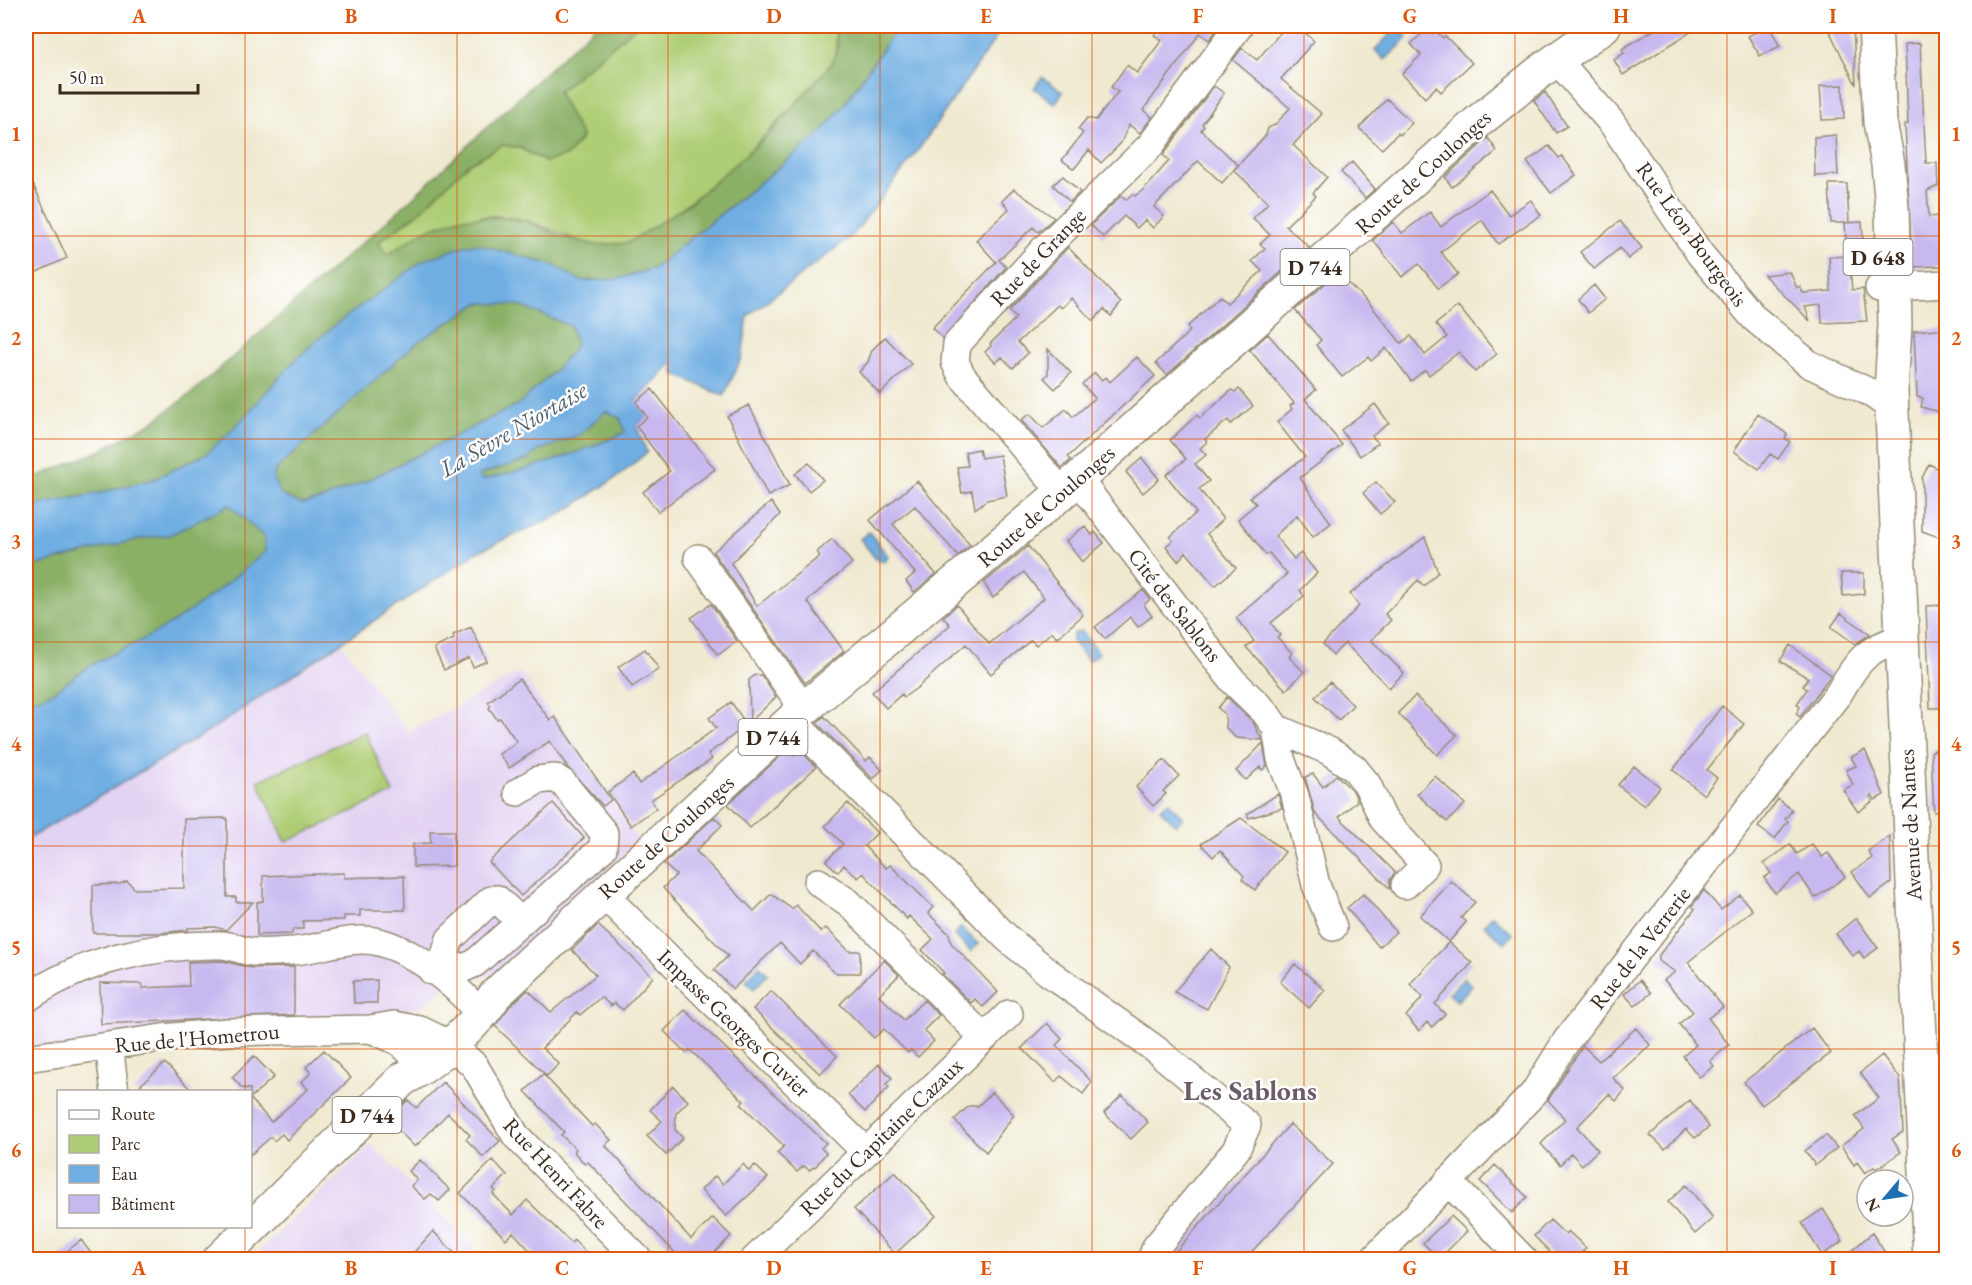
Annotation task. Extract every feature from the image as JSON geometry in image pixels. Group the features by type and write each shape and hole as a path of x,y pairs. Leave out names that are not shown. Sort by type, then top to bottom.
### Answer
{"main road":[{"name":"Route de Coulonges","path":"219,1260 434,1054 481,1016 484,1000 798,715 1070,486 1480,120 1566,52 1604,26"},
{"name":"Avenue de Nantes","path":"1875,26 1880,122 1888,164 1885,357 1892,400"},
{"name":"Avenue de Nantes","path":"1887,288 1930,1260"}],"street":[{"name":"Rue de Grange","path":"1070,486 962,376 955,362 957,344 1047,246 1150,146 1239,26"},
{"name":"Rue Léon Bourgeois","path":"1566,52 1612,123 1727,289 1782,344 1809,364 1838,380 1892,400"},
{"path":"1887,288 1947,284"},
{"path":"1838,380 1873,372 1885,357"},
{"name":"Cité des Sablons","path":"1070,486 1233,681 1265,712 1276,728 1281,759 1295,796 1316,885 1333,927"},
{"path":"698,558 798,715 1008,938 1048,972 1155,1049 1246,1125 1236,1150 1156,1247 1151,1260"},
{"name":"Rue de la Verrerie","path":"1373,1260 1534,1093 1567,1040 1839,693 1850,674 1872,649 1902,638"},
{"name":"Cité des Sablons","path":"1276,728 1329,751 1354,768 1367,784 1383,819 1425,865 1405,885"},
{"path":"26,999 61,977 87,966 139,953 179,947 220,945 250,952 296,951 320,945 373,941 438,966 464,968 470,966 603,848 605,837 601,828 555,778 538,780 518,792"},
{"name":"Impasse Georges Cuvier","path":"603,848 615,883 865,1151"},
{"path":"818,882 849,903 984,1038"},
{"path":"438,966 450,939 491,900 497,899 521,922"},
{"path":"438,966 459,990 484,1000"},
{"name":"Rue du Capitaine Cazaux","path":"754,1260 1009,1014"},
{"name":"Rue de l'Hometrou","path":"26,1058 228,1032 370,1029 394,1025 434,1054"},
{"path":"109,1046 115,1090"},
{"name":"Rue Henri Fabre","path":"434,1054 482,1077 507,1125 516,1136 639,1260"},
{"path":"1448,1181 1524,1260"}],"shaded area":[{"path":"342,644 408,732 521,672 639,841 496,973 441,990 420,1007 369,1019 26,1051 26,840 209,731"},
{"path":"371,1144 486,1259 250,1260 361,1154"}],"green space":[{"path":"595,26 636,26 558,92 582,137 568,155 546,162 520,148 502,145 468,164 416,215 378,242 387,255 424,231 460,218 495,217 527,221 560,236 595,245 628,243 690,203 768,135 832,63 838,46 834,26 898,26 844,105 821,133 654,268 618,279 581,281 548,316 571,326 592,375 625,426 647,452 620,475 561,514 477,552 209,731 26,840 26,481 97,452 151,423 193,392 395,214"},
{"path":"636,26 834,26 835,56 825,73 755,146 699,195 631,242 613,246 588,243 527,221 489,216 471,218 437,228 387,255 377,243 416,215 468,164 502,145 520,148 546,162 582,137 558,92"},
{"path":"365,732 393,793 286,842 258,781"}],"water":[{"name":"La Sèvre Niortaise","path":"898,26 1004,26 919,149 853,235 748,316 742,357 724,396 674,374 674,362 636,401 647,417 636,426 647,452 620,475 561,514 477,552 209,731 26,840 26,700 45,696 93,664 161,630 207,599 265,552 264,537 229,505 170,535 139,539 26,568 26,507 95,494 154,479 207,453 232,430 297,358 336,324 424,260 464,246 477,244 555,266 581,281 618,279 654,268 821,133 844,105","holes":["479,303 518,305 571,326 576,345 556,370 519,404 368,480 323,499 302,504 281,495 274,480 275,470 419,341","606,411 620,418 625,432 537,466 482,480 479,475 526,460 538,451 579,435"]},
{"path":"1397,27 1408,38 1385,60 1375,50"},
{"path":"1042,77 1063,92 1055,104 1034,88"},
{"path":"869,532 888,556 885,562 876,559 860,539"},
{"path":"1082,631 1099,653 1088,661 1071,640 1074,633"},
{"path":"1169,802 1183,818 1176,825 1160,809"},
{"path":"1492,916 1513,934 1504,943 1484,925"},
{"path":"961,927 978,944 971,952 954,935"},
{"path":"760,966 768,974 754,989 746,981"},
{"path":"1464,978 1472,986 1457,1001 1449,994"}],"building":[{"path":"1161,26 1220,26 1209,40 1200,33 1143,110 1152,117 1140,133 1129,125 1121,143 1101,163 1089,150 1074,169 1062,160 1083,133 1078,129 1087,118 1096,120 1118,92 1111,87 1127,65 1137,73 1162,40 1154,35"},
{"path":"1286,26 1298,26 1314,41 1281,79 1322,114 1293,145 1327,177 1313,193 1316,196 1286,226 1309,247 1167,375 1156,363 1190,331 1187,327 1220,296 1227,303 1262,271 1252,261 1265,248 1260,244 1270,235 1253,218 1268,203 1234,170 1266,135 1268,128 1275,125 1290,108 1233,60 1242,48 1257,60"},
{"path":"1660,26 1700,26 1623,75 1614,60 1624,53 1622,49"},
{"path":"1769,26 1780,46 1760,56 1748,36"},
{"path":"1827,26 1853,26 1856,85"},
{"path":"1428,28 1432,33 1435,30 1443,38 1445,36 1472,63 1441,92 1436,87 1425,98 1402,74 1421,55 1411,44"},
{"path":"1920,43 1926,163 1937,163 1938,186 1927,191 1929,217 1947,215 1947,233 1941,234 1943,266 1912,267 1905,124 1908,124 1905,44"},
{"path":"1843,85 1844,119 1822,120 1820,86"},
{"path":"1214,86 1224,93 1202,124 1204,126 1201,130 1238,165 1222,183 1198,161 1154,207 1164,216 1153,228 1145,220 1137,228 1124,216 1103,237 1091,225 1121,196 1126,200 1132,194 1135,196 1143,190 1169,161 1163,155"},
{"path":"1545,92 1567,126 1556,133 1534,101"},
{"path":"1387,99 1412,123 1382,149 1359,128"},
{"path":"1836,135 1838,175 1815,176 1814,137"},
{"path":"1488,138 1497,151 1452,187 1445,177"},
{"path":"1549,146 1559,158 1562,156 1576,175 1551,193 1527,162"},
{"path":"1352,162 1375,189 1365,198 1341,172"},
{"path":"26,169 67,258 26,277"},
{"path":"1063,176 1080,192 1070,202 1053,185"},
{"path":"1829,184 1847,184 1849,223 1831,223"},
{"path":"1014,189 1054,218 1038,232 1033,227 999,260 1006,267 943,339 932,328 996,262 976,240 1009,209 1002,201"},
{"path":"1490,190 1509,215 1531,200 1541,215 1498,244 1482,220 1441,252 1458,274 1438,288 1419,264 1402,277 1373,240 1393,222 1402,233 1430,212 1441,227"},
{"path":"1620,221 1642,248 1628,259 1620,248 1594,269 1580,252"},
{"path":"1862,222 1864,254 1849,255 1852,290 1863,289 1867,321 1822,323 1821,305 1805,307 1810,321 1764,275 1790,272 1797,288 1800,286 1803,293 1831,291 1829,257 1847,256 1845,223"},
{"path":"1068,247 1121,303 1111,316 1104,309 1093,321 1071,298 1061,308 1058,305 1018,342 1028,353 1013,368 1002,357 996,363 985,352 1016,318 1009,311"},
{"path":"1337,273 1369,303 1401,343 1411,336 1425,355 1447,337 1436,324 1458,306 1497,354 1475,372 1459,352 1429,375 1425,370 1411,381 1386,348 1371,361 1368,357 1342,377 1316,345 1321,340 1295,310"},
{"path":"1594,285 1605,299 1588,313 1578,299"},
{"path":"1947,328 1947,414 1921,407 1923,398 1917,397 1914,331"},
{"path":"1268,334 1316,390 1305,399 1342,445 1300,478 1331,523 1313,537 1297,515 1275,536 1294,559 1301,553 1317,573 1300,590 1304,596 1271,623 1280,635 1277,637 1292,653 1289,657 1304,672 1286,690 1246,647 1254,641 1236,618 1287,574 1269,553 1266,555 1238,519 1256,504 1250,497 1305,457 1277,422 1292,409 1290,406 1294,403 1250,350"},
{"path":"885,337 911,364 880,394 859,372 868,362 872,350"},
{"path":"1048,349 1071,373 1055,389 1044,378 1048,374"},
{"path":"1137,357 1155,376 1068,457 1071,460 1062,468 1021,420 1030,414 1043,428 1066,409 1073,417 1095,398 1082,384 1095,373 1101,380 1106,377 1110,382"},
{"path":"652,389 715,469 658,512 643,492 670,471 636,426 647,417 636,402"},
{"path":"1239,389 1253,406 1231,424 1228,420 1205,439 1207,442 1200,448 1206,455 1195,464 1209,481 1199,489 1223,519 1207,534 1236,568 1215,586 1186,552 1178,561 1166,546 1173,540 1170,537 1196,513 1166,475 1186,459 1170,440 1197,415 1200,418 1232,390 1235,392"},
{"path":"1375,404 1389,423 1372,436 1378,443 1360,456 1341,430"},
{"path":"749,405 790,485 768,496 727,416"},
{"path":"1758,414 1787,434 1785,438 1790,442 1778,459 1770,454 1759,469 1734,451"},
{"path":"979,449 981,458 1000,455 1007,496 987,500 975,509 972,491 962,493 957,467 968,466 965,452"},
{"path":"1142,458 1159,479 1143,493 1126,472"},
{"path":"809,463 823,480 809,491 795,474"},
{"path":"1929,464 1947,473 1947,540 1922,531 1922,478"},
{"path":"917,481 970,545 958,556 915,506 893,524 936,574 914,592 906,581 915,573 870,520"},
{"path":"1376,482 1395,502 1380,514 1363,493"},
{"path":"771,502 780,515 731,563 757,606 820,556 817,552 832,539 852,563 807,601 844,651 805,683 713,552"},
{"path":"1085,526 1092,535 1095,532 1104,543 1082,562 1066,541"},
{"path":"1425,537 1438,572 1424,586 1418,580 1385,614 1391,620 1371,640 1404,673 1389,688 1345,643 1333,655 1323,644 1359,606 1350,594"},
{"path":"1028,546 1083,615 1057,638 1052,632 1036,645 1031,640 991,674 966,644 917,688 904,697 902,694 886,708 872,692 950,625 943,617 957,605 989,644 1044,598 1024,572 993,598 984,583"},
{"path":"1841,573 1864,573 1864,594 1843,596"},
{"path":"1143,590 1150,599 1144,605 1152,616 1138,627 1130,617 1105,639 1095,627"},
{"path":"711,604 737,641 718,655 691,618"},
{"path":"1944,605 1947,708 1930,708 1926,606"},
{"path":"1841,613 1870,634 1855,644 1831,627"},
{"path":"471,627 487,661 473,667 469,658 444,670 434,648 454,639 453,635"},
{"path":"1790,645 1831,675 1800,717 1796,714 1800,707 1797,704 1807,689 1803,686 1808,678 1780,661"},
{"path":"645,649 659,669 632,687 618,667"},
{"path":"755,675 761,675 776,697 750,722 749,680"},
{"path":"519,679 550,720 555,717 611,800 603,806 568,768 550,741 509,768 499,754 517,742 500,718 497,719 489,708 491,706 488,702"},
{"path":"1330,682 1353,705 1339,720 1315,697"},
{"path":"1415,696 1457,735 1437,755 1398,713"},
{"path":"1227,697 1253,722 1262,740 1236,738 1226,728 1225,714 1218,708"},
{"path":"731,702 747,725 708,754 712,759 651,800 656,808 631,826 608,792 633,774 639,784 678,756 716,728 709,718"},
{"path":"1722,706 1744,724 1707,770 1717,778 1704,795 1673,770"},
{"path":"824,716 866,761 870,757 882,770 873,779 817,723"},
{"path":"1263,743 1267,766 1262,770 1260,767 1246,780 1236,771"},
{"path":"1947,743 1947,812 1934,812 1931,752"},
{"path":"788,749 794,756 801,751 816,767 750,828 728,804"},
{"path":"1865,750 1884,795 1875,800 1872,795 1870,797 1873,801 1858,812 1843,790 1853,785 1846,770 1856,766 1851,757"},
{"path":"1164,760 1179,776 1163,791 1166,794 1153,806 1136,787"},
{"path":"1634,766 1660,787 1644,806 1618,785"},
{"path":"1313,774 1323,787 1336,775 1354,792 1357,801 1339,817 1395,872 1390,880 1390,889 1315,813 1305,777"},
{"path":"1435,776 1465,804 1447,822 1417,794"},
{"path":"1278,794 1282,808 1249,818 1247,814"},
{"path":"1778,799 1792,810 1785,819 1788,821 1775,839 1758,827"},
{"path":"553,803 584,838 521,896 489,862"},
{"path":"848,803 877,833 864,846 886,868 890,865 933,907 928,913 949,934 951,943 998,992 983,1007 975,999 971,1003 942,974 944,973 922,950 933,939 909,916 907,919 863,873 858,878 844,865 838,872 826,861 843,844 825,826"},
{"path":"714,817 722,825 696,851 754,911 771,894 792,909 796,905 821,932 826,928 849,951 860,951 860,973 835,973 813,951 800,964 780,943 733,989 714,970 728,956 663,888 676,875 664,864"},
{"path":"227,818 227,897 236,897 236,902 253,902 226,930 215,927 188,928 188,930 160,933 93,933 93,885 120,884 127,881 135,889 184,888 184,819"},
{"path":"1241,818 1285,852 1255,890 1242,879 1244,876 1220,850 1213,857 1201,844"},
{"path":"430,831 454,831 454,866 413,867 413,844 431,843"},
{"path":"1890,836 1891,883 1870,898 1852,872 1872,858 1868,851"},
{"path":"1790,844 1797,854 1812,844 1822,857 1828,853 1845,877 1815,898 1799,874 1775,893 1764,878 1771,873 1764,864"},
{"path":"344,873 344,878 404,876 405,910 360,910 360,916 344,916 344,920 303,921 303,929 293,929 292,934 257,935 257,902 263,901 263,876"},
{"path":"1451,881 1475,902 1461,918 1466,922 1449,942 1420,916"},
{"path":"1704,890 1721,910 1740,895 1752,910 1688,962 1723,1007 1708,1018 1729,1045 1710,1061 1714,1066 1699,1077 1683,1056 1696,1045 1679,1024 1693,1012 1664,980 1675,972 1659,961 1659,955 1695,909 1692,906"},
{"path":"1363,894 1396,932 1379,947 1347,908"},
{"path":"1856,918 1878,948 1864,958 1859,951 1853,956 1836,934"},
{"path":"598,925 653,977 623,1010 614,1003 611,1006 601,997 580,1015 577,1012 542,1048 559,1064 547,1076 495,1026 509,1007 528,990 551,1012 596,975 572,950"},
{"path":"1449,942 1472,963 1435,1004 1445,1014 1432,1027 1427,1022 1419,1031 1406,1016 1423,997 1410,984"},
{"path":"1211,949 1229,967 1207,1009 1174,992"},
{"path":"884,960 899,975 879,995 904,1020 924,1000 939,1015 924,1030 934,1041 918,1057 911,1050 908,1053 884,1029 874,1038 840,1004"},
{"path":"223,961 251,968 294,967 294,1015 101,1024 100,983 142,984 142,988 189,986 188,962"},
{"path":"1295,964 1325,990 1309,1008 1280,982"},
{"path":"377,980 377,1003 354,1003 353,981"},
{"path":"1640,980 1651,993 1635,1006 1624,994"},
{"path":"771,991 837,1056 820,1074 753,1009"},
{"path":"685,1010 826,1143 821,1148 826,1153 816,1166 809,1170 804,1166 797,1172 777,1153 784,1146 741,1104 744,1101 690,1050 686,1053 664,1031"},
{"path":"1047,1023 1062,1039 1056,1045 1092,1082 1083,1094 1061,1076 1055,1082 1022,1048"},
{"path":"1636,1028 1650,1045 1613,1078 1625,1090 1616,1101 1609,1094 1577,1127 1598,1150 1582,1165 1571,1153 1560,1165 1541,1144 1565,1119 1548,1100 1583,1046 1599,1061"},
{"path":"1812,1028 1831,1053 1762,1105 1744,1082"},
{"path":"324,1050 351,1078 287,1140 282,1134 274,1141 271,1137 252,1153 252,1100 271,1122 308,1089 301,1082 311,1073 306,1067"},
{"path":"1882,1055 1900,1078 1903,1132 1892,1139 1901,1152 1877,1168 1861,1168 1857,1162 1854,1165 1841,1146 1864,1129 1855,1116 1879,1098 1860,1073"},
{"path":"254,1056 274,1077 252,1096 252,1090 242,1088 232,1077"},
{"path":"165,1063 191,1090 135,1090"},
{"path":"879,1064 892,1078 886,1084 889,1087 865,1112 848,1095"},
{"path":"543,1074 592,1126 595,1124 611,1140 605,1145 691,1239 713,1218 731,1236 707,1260 682,1260 588,1162 585,1164 574,1152 576,1149 561,1135 564,1132 525,1091"},
{"path":"443,1082 500,1141 483,1157 466,1139 470,1135 448,1113 415,1147 388,1120 408,1100 416,1108"},
{"path":"673,1086 688,1101 676,1113 675,1130 683,1138 666,1155 647,1136 662,1121 650,1110"},
{"path":"992,1092 1014,1115 986,1152 954,1120 969,1106 978,1106"},
{"path":"1122,1095 1148,1122 1131,1139 1104,1113"},
{"path":"1690,1100 1709,1127 1695,1138 1686,1129 1665,1149 1650,1135"},
{"path":"1290,1124 1333,1164 1244,1260 1168,1260"},
{"path":"1826,1135 1837,1148 1815,1165 1805,1151"},
{"path":"420,1160 450,1190 439,1201 431,1194 425,1199 411,1186 417,1180 409,1171"},
{"path":"493,1160 507,1175 493,1189 496,1191 493,1194 513,1215 527,1200 571,1243 574,1240 593,1260 539,1260 513,1232 506,1239 460,1193"},
{"path":"743,1164 749,1171 755,1165 768,1178 726,1216 701,1190 715,1176 723,1184"},
{"path":"1495,1165 1527,1197 1512,1213 1480,1181"},
{"path":"895,1172 936,1216 895,1254 854,1209"},
{"path":"1686,1185 1713,1218 1695,1234 1668,1202"},
{"path":"1823,1209 1843,1241 1822,1255 1802,1223"},
{"path":"1451,1216 1467,1231 1439,1259 1423,1243"},
{"path":"1550,1220 1565,1234 1568,1231 1586,1248 1575,1260 1558,1260 1534,1236"},
{"path":"433,1231 461,1260 407,1260"},
{"path":"1872,1233 1890,1260 1841,1260"},
{"path":"81,1240 96,1260 56,1260"}],"district":[{"name":"Les Sablons","path":"1250,1090"}]}
